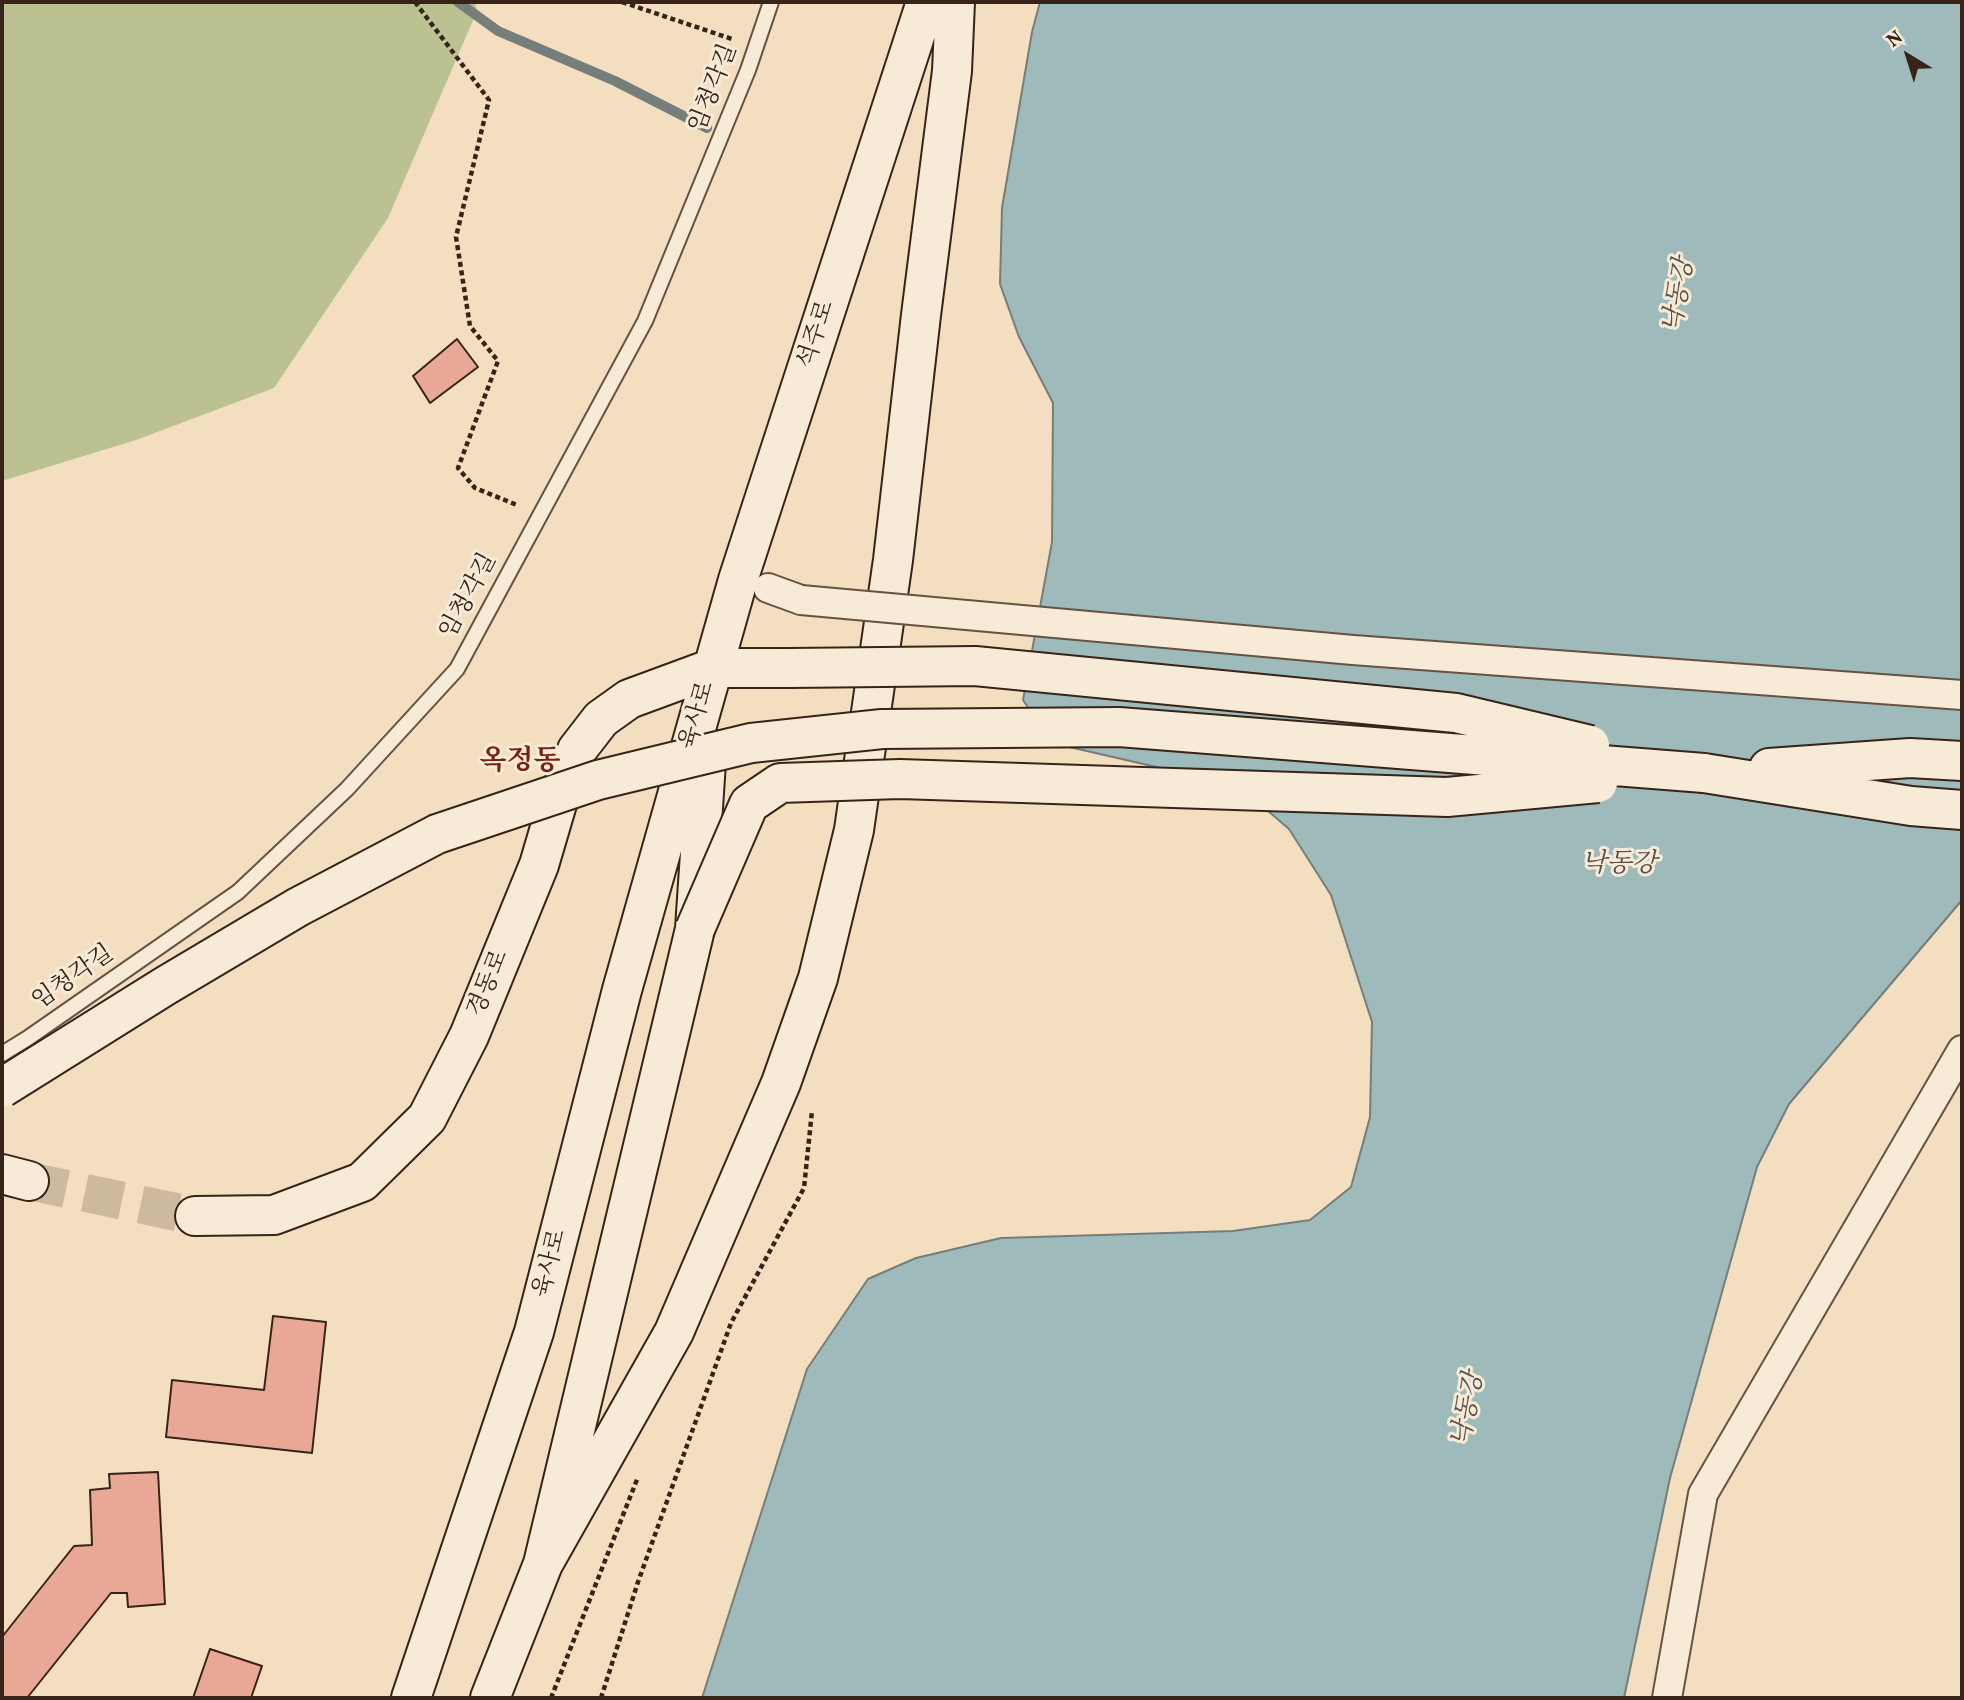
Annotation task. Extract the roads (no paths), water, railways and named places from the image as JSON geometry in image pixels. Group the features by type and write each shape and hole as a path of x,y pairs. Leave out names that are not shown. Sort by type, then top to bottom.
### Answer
{"street":[{"name":"석주로","path":"713,668 742,567 926,2"},
{"path":"543,1564 674,1332 781,1083 818,978 854,830 893,560 922,302 952,71 955,2"},
{"path":"768,588 801,600 1353,650 1962,695"},
{"path":"713,668 975,666 1456,713 1704,773 1911,806 1962,810"},
{"name":"육사로","path":"490,1698 543,1564 695,929 713,668"},
{"name":"육사로","path":"411,1698 534,1332 622,990 713,668"},
{"name":"경동로","path":"195,1216 274,1214 362,1182 427,1118 470,1036 539,865 559,797 577,750 601,719 629,699 713,668"},
{"path":"2,1088 165,985 298,907 437,834 598,780 751,743 882,729 1119,727 1704,773"},
{"path":"695,929 749,804 780,783 900,779 1447,797 1704,773 1910,758 1962,761"},
{"path":"1667,1698 1703,1494 1962,1050"}],"lane":[{"name":"임청각길","path":"2,1054 237,892 347,789 457,669 645,321 756,47 771,2"}],"water":[{"name":"낙동강","path":"1040,2 1962,2 1962,900 1789,1104 1757,1167 1670,1478 1624,1698 702,1698 807,1369 868,1279 916,1258 1001,1238 1233,1231 1310,1220 1351,1187 1370,1117 1372,1022 1331,895 1289,829 1239,786 1052,743 1023,700 1052,542 1053,403 1019,337 1000,284 1002,208 1032,32"}],"waterway":[{"path":"458,2 498,31 615,81 707,128"}],"tunnel":[{"path":"29,1181 195,1216"}],"district":[{"name":"옥정동","path":"520,764"}]}
